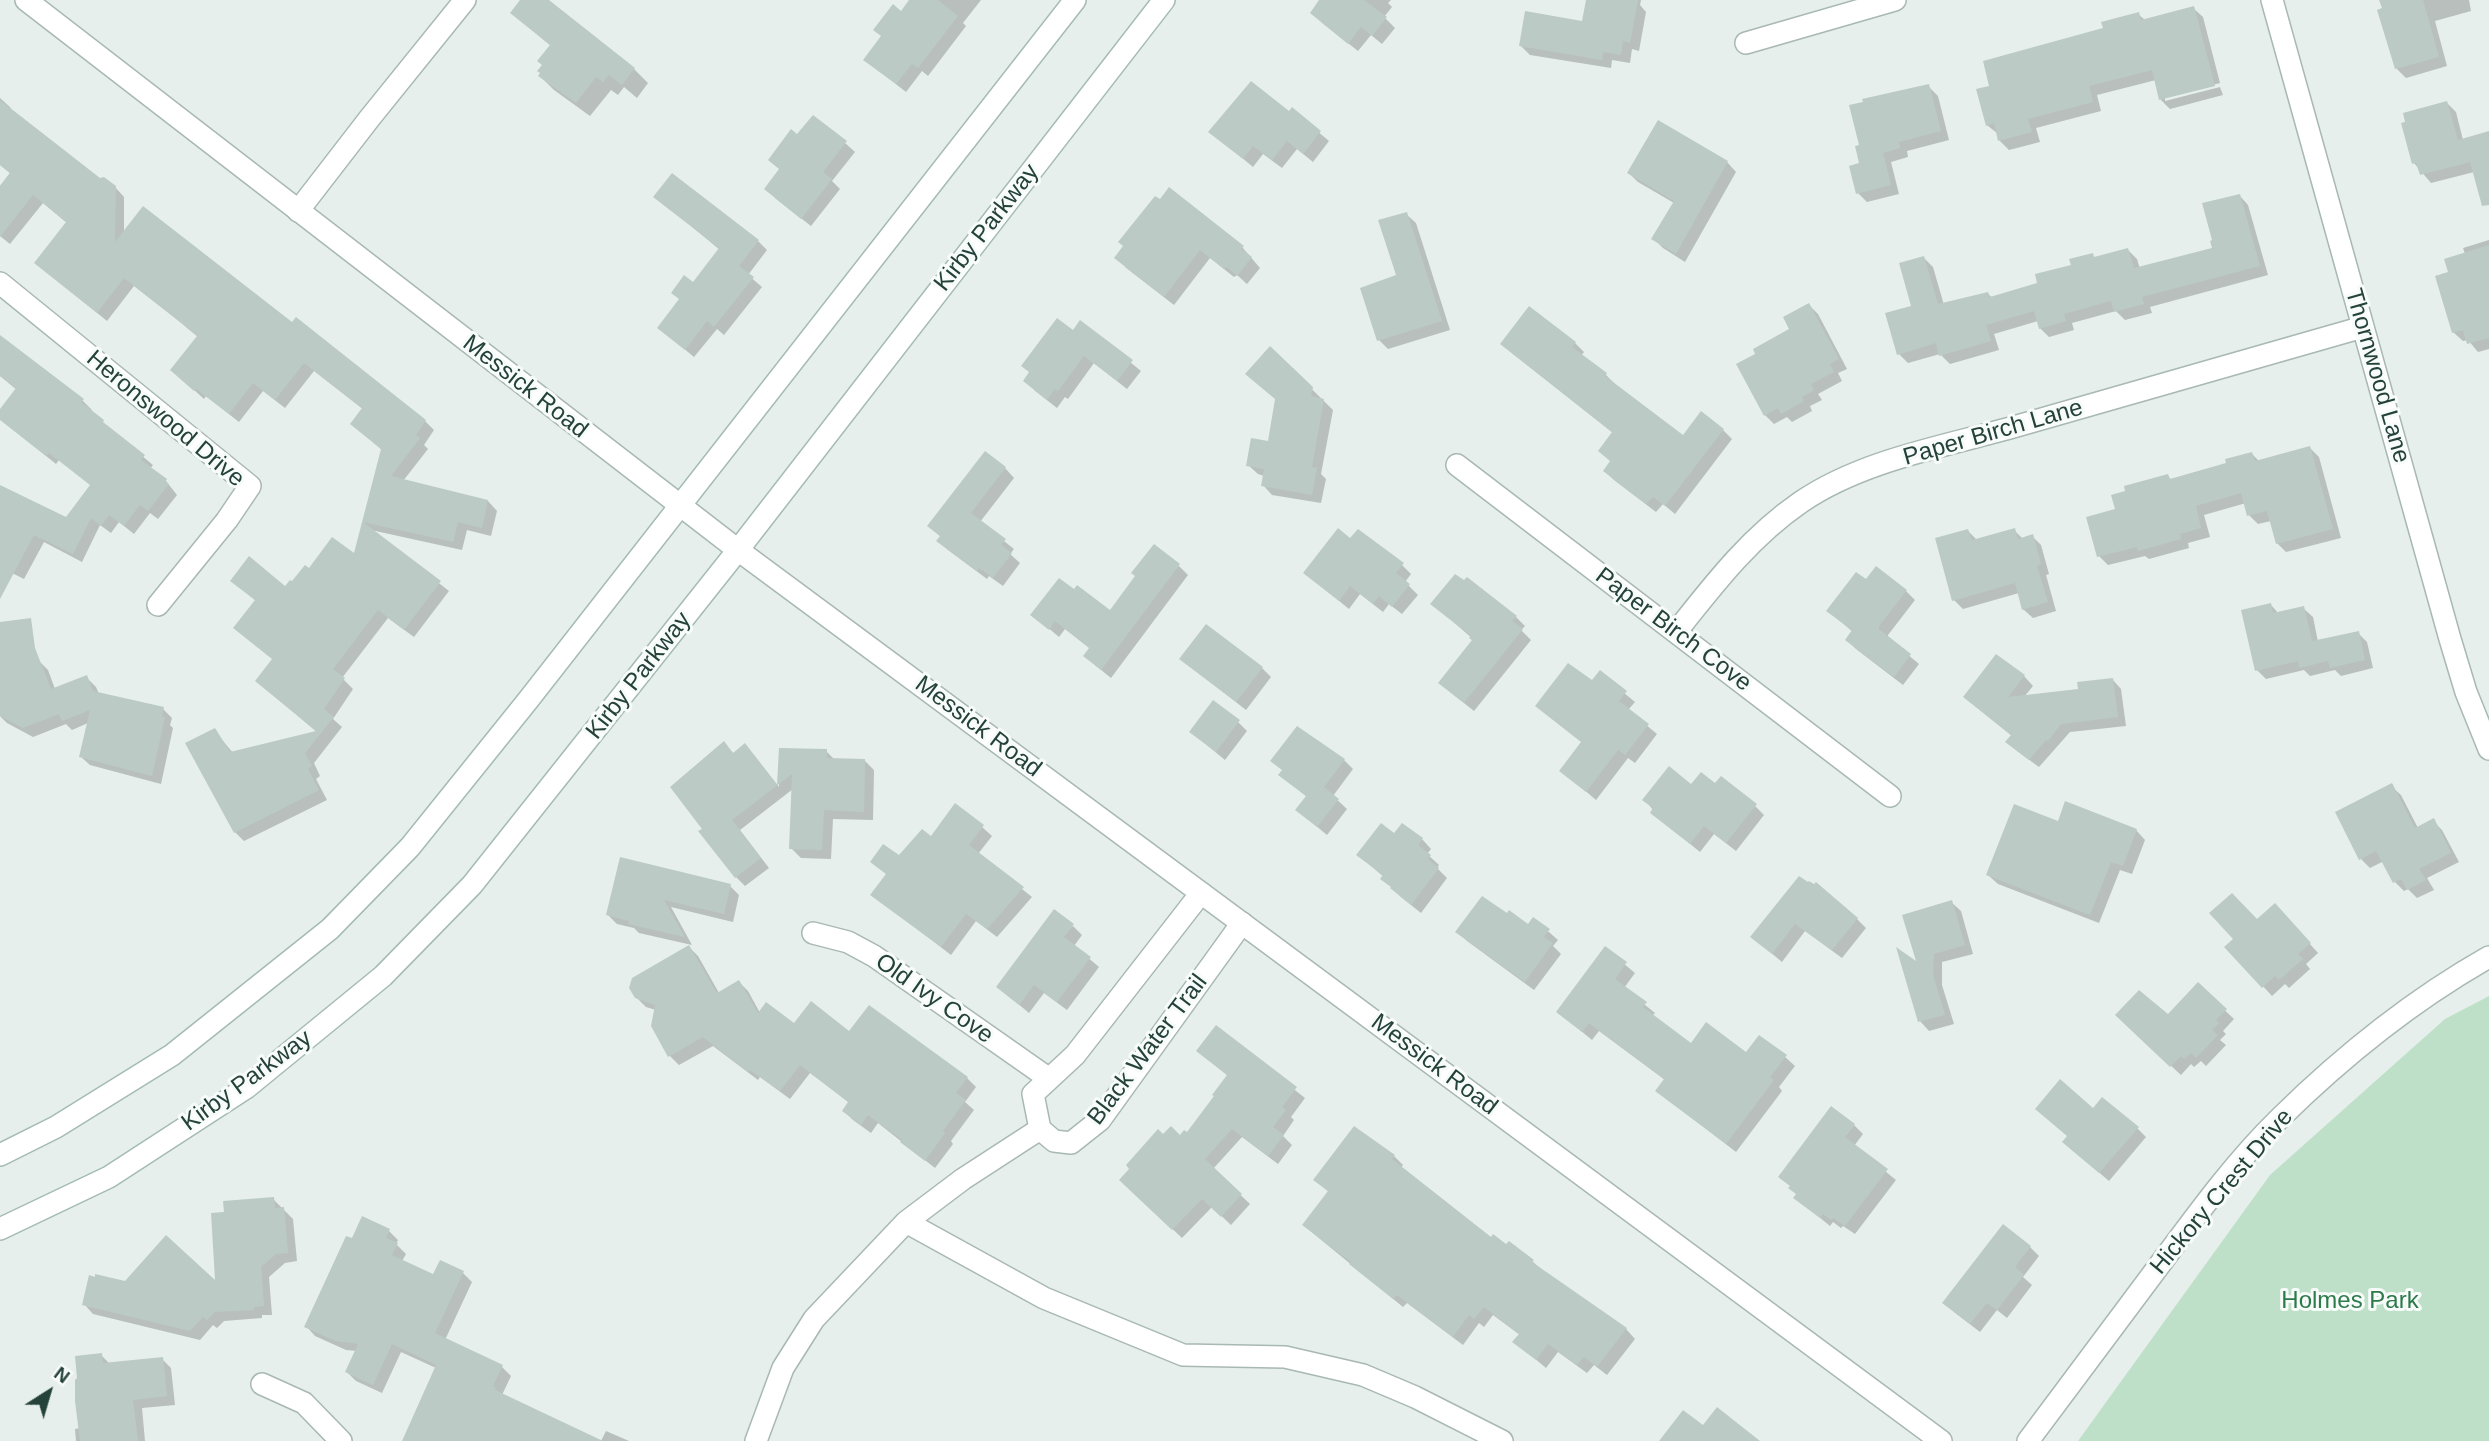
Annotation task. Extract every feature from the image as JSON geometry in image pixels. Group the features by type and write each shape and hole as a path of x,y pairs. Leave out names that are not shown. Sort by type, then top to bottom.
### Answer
{"street":[{"name":"Messick Road","path":"26,0 738,550 1941,1441"},
{"path":"298,211 465,0"},
{"path":"0,1156 56,1127 172,1055 330,929 410,847 529,699 1075,0"},
{"name":"Kirby Parkway","path":"0,1229 109,1177 246,1088 383,976 472,886 738,550 1164,0"},
{"path":"1746,43 1895,0"},
{"name":"Thornwood Lane","path":"2272,0 2462,678 2489,749"},
{"name":"Heronswood Drive","path":"0,283 250,486 158,605"},
{"name":"Paper Birch Lane","path":"1676,632 1742,552 1768,526 1803,501 1836,483 1914,455 2363,327"},
{"name":"Paper Birch Cove","path":"1457,464 1890,796"},
{"path":"756,1441 783,1368 814,1319 906,1223 963,1179 1040,1129 1033,1094 1075,1055 1201,892"},
{"name":"Black Water Trail","path":"1040,1129 1054,1141 1071,1143 1100,1120 1242,923"},
{"name":"Old Ivy Cove","path":"813,933 848,942 874,956 1048,1078"},
{"name":"Hickory Crest Drive","path":"2028,1441 2181,1236 2278,1120 2334,1068 2395,1020 2468,968 2489,957"},
{"path":"906,1223 1044,1298 1183,1355 1285,1357 1363,1375 1415,1397 1502,1441"},
{"path":"262,1384 304,1403 341,1441"}],"green space":[{"name":"Holmes Park","path":"2489,996 2489,1441 2078,1441 2270,1175 2445,1019"}],"building":[{"path":"520,0 549,0 635,68 622,85 609,75 603,82 596,77 576,103 538,76 540,73 537,71 542,65 537,61 550,45 510,13"},
{"path":"909,0 938,0 958,16 918,68 912,64 896,84 863,60 881,36 873,30 893,4 901,11"},
{"path":"1319,0 1364,0 1387,17 1372,36 1361,27 1348,44 1310,13"},
{"path":"1586,0 1638,0 1630,43 1623,41 1621,55 1603,52 1602,60 1519,46 1525,11 1582,21"},
{"path":"2379,0 2423,0 2439,57 2395,69 2377,10 2382,8"},
{"path":"2194,6 2215,86 2159,100 2152,70 2089,86 2093,102 2028,119 2032,132 1998,141 1994,123 1986,126 1976,89 1989,86 1983,61 2103,28 2101,22 2139,12 2141,20"},
{"path":"1251,81 1289,111 1292,107 1321,131 1303,154 1287,141 1272,160 1253,146 1243,159 1208,132"},
{"path":"1929,84 1941,131 1899,142 1900,148 1883,153 1891,185 1856,194 1849,166 1859,163 1855,146 1859,145 1849,105 1863,102 1862,99"},
{"path":"0,100 100,178 104,177 116,186 115,242 143,206 292,322 296,317 426,420 416,435 420,438 391,476 488,500 482,528 458,522 453,542 363,522 441,581 404,630 378,610 333,669 345,678 324,709 334,717 305,753 312,766 308,769 319,790 234,833 185,743 215,728 230,752 316,731 255,681 272,659 233,628 255,600 230,581 249,556 285,586 305,565 309,568 332,537 354,553 381,449 350,424 362,408 304,363 275,400 253,383 229,414 196,389 194,391 170,370 197,336 169,313 124,278 97,313 34,263 66,222 33,195 0,237 0,186 10,173 0,165"},
{"path":"2447,101 2458,140 2489,131 2489,205 2482,206 2470,162 2420,175 2416,163 2412,164 2401,123 2405,122 2403,113"},
{"path":"813,115 847,141 823,172 832,179 801,219 764,189 779,169 768,160 791,129 797,134"},
{"path":"1658,120 1728,161 1676,254 1651,239 1674,201 1627,173"},
{"path":"672,173 759,240 739,266 754,277 714,327 707,321 685,350 657,328 679,299 671,293 684,275 693,282 719,248 653,197"},
{"path":"1169,187 1244,246 1241,249 1252,257 1237,276 1200,250 1164,297 1114,258 1123,246 1118,242 1155,196 1160,199"},
{"path":"2240,194 2260,266 2142,297 2144,304 2114,312 2111,301 2064,314 2066,321 2039,329 2034,311 1986,325 1991,341 1939,356 1936,343 1897,355 1885,313 1911,306 1899,263 1924,256 1938,304 1988,292 1990,297 2037,283 2035,274 2071,265 2069,259 2093,253 2094,257 2128,248 2134,268 2212,248 2202,203"},
{"path":"1407,212 1442,321 1377,341 1360,288 1396,275 1378,220"},
{"path":"2489,245 2489,338 2467,344 2463,330 2452,333 2435,276 2448,272 2444,259"},
{"path":"1809,303 1839,359 1830,364 1834,372 1811,384 1814,390 1802,397 1804,401 1781,414 1778,408 1764,416 1736,364 1755,354 1753,349 1789,329 1783,317"},
{"path":"1529,306 1576,342 1572,347 1607,373 1605,376 1683,435 1701,411 1724,429 1665,506 1653,497 1646,504 1603,471 1610,461 1598,451 1612,432 1500,344"},
{"path":"1057,318 1073,330 1080,320 1133,360 1117,381 1084,356 1058,391 1055,389 1047,400 1023,381 1029,372 1021,366"},
{"path":"0,335 84,399 81,402 145,455 141,460 167,479 165,482 169,484 148,511 140,505 124,526 109,515 101,526 91,518 73,554 34,535 0,599 0,485 66,517 90,485 49,453 46,456 0,420 0,409 16,388 0,376"},
{"path":"1270,346 1313,387 1311,396 1324,399 1312,467 1317,468 1312,495 1261,486 1264,469 1246,466 1251,438 1268,441 1275,399 1245,374"},
{"path":"2310,446 2333,529 2276,544 2267,511 2247,516 2241,493 2196,506 2201,528 2180,534 2181,539 2138,551 2137,547 2097,557 2086,517 2115,509 2111,495 2125,491 2124,486 2168,474 2170,479 2226,463 2225,459 2252,452 2255,461"},
{"path":"985,451 1006,467 971,513 1006,539 1001,545 1012,553 993,578 979,568 977,571 936,541 940,536 927,526"},
{"path":"1338,528 1350,538 1358,529 1404,563 1396,573 1410,584 1392,607 1379,596 1373,604 1350,586 1339,601 1303,573"},
{"path":"2015,528 2018,539 2033,534 2041,564 2037,566 2048,602 2022,610 2015,583 1952,601 1935,538 1968,529 1972,540"},
{"path":"1154,544 1180,564 1101,670 1083,656 1089,648 1055,621 1049,630 1030,615 1059,578 1074,589 1077,585 1110,610 1135,576 1131,573"},
{"path":"1876,566 1907,590 1879,626 1879,629 1911,654 1894,677 1845,640 1852,630 1826,611 1856,572 1866,579"},
{"path":"1455,574 1464,580 1467,577 1517,616 1512,621 1523,629 1464,703 1438,683 1472,640 1469,638 1471,636 1430,604"},
{"path":"2271,603 2273,613 2304,606 2312,641 2359,631 2365,660 2330,668 2328,661 2299,668 2298,661 2255,671 2241,610"},
{"path":"31,618 35,648 51,689 87,675 93,691 164,707 162,717 165,717 152,776 79,757 90,710 62,721 59,714 23,728 0,716 0,622"},
{"path":"1206,624 1263,667 1236,702 1179,659"},
{"path":"1996,654 2025,675 2008,697 2078,689 2077,682 2113,678 2118,717 2061,724 2029,760 2005,742 2011,735 1963,697"},
{"path":"1568,663 1592,680 1600,670 1627,691 1619,701 1649,724 1625,755 1618,750 1586,792 1559,771 1581,742 1535,706"},
{"path":"1213,700 1240,720 1216,752 1189,732"},
{"path":"1297,726 1345,759 1324,787 1339,799 1317,827 1295,810 1306,796 1278,775 1282,770 1270,761"},
{"path":"724,741 733,753 745,743 777,785 779,748 827,749 827,758 865,759 864,812 824,810 822,850 789,849 792,774 732,820 761,858 735,878 698,831 702,829 670,787"},
{"path":"1669,766 1691,784 1701,772 1715,783 1721,776 1757,804 1726,843 1704,826 1690,844 1650,813 1653,808 1642,800"},
{"path":"2392,783 2415,828 2434,818 2451,853 2419,869 2426,880 2407,890 2401,879 2393,883 2376,851 2359,860 2335,812"},
{"path":"2065,801 2137,829 2123,866 2111,862 2090,915 1986,875 2014,804 2058,821"},
{"path":"955,803 984,825 969,845 1024,887 987,929 966,914 941,947 870,895 886,874 870,862 883,844 899,855 922,829 931,836"},
{"path":"1381,823 1394,833 1402,823 1423,838 1418,845 1431,855 1428,859 1439,868 1411,905 1380,879 1383,875 1356,855"},
{"path":"620,857 731,884 724,914 664,900 685,937 628,924 629,921 606,915"},
{"path":"1799,876 1808,882 1816,882 1858,918 1832,950 1795,924 1772,954 1750,937"},
{"path":"2232,893 2257,919 2275,903 2311,943 2298,954 2303,959 2279,980 2275,976 2262,988 2224,947 2233,939 2209,913"},
{"path":"1482,896 1528,924 1533,917 1550,929 1544,937 1553,943 1525,982 1455,932"},
{"path":"1952,900 1965,945 1934,954 1933,975 1945,1015 1918,1022 1896,947 1916,961 1902,915"},
{"path":"1054,909 1074,924 1064,937 1091,957 1057,1002 1034,985 1019,1005 996,987"},
{"path":"689,945 717,993 739,980 758,1013 766,1002 794,1023 811,1001 849,1031 869,1005 968,1077 956,1093 966,1100 925,1161 868,1115 861,1125 842,1111 848,1102 800,1065 780,1091 750,1070 748,1072 703,1037 668,1057 651,1026 655,1005 635,998 629,988 632,978"},
{"path":"1605,946 1627,962 1615,979 1647,1002 1643,1007 1691,1043 1706,1022 1746,1052 1759,1035 1787,1055 1770,1077 1774,1080 1726,1144 1655,1091 1664,1079 1589,1023 1582,1032 1556,1012"},
{"path":"2198,982 2227,1009 2216,1020 2219,1023 2212,1030 2218,1035 2196,1058 2191,1053 2184,1059 2181,1056 2170,1067 2115,1015 2139,990 2168,1014"},
{"path":"1216,1025 1297,1087 1282,1107 1286,1110 1273,1127 1284,1135 1268,1156 1232,1129 1205,1159 1242,1194 1221,1217 1202,1199 1172,1230 1119,1180 1129,1169 1126,1165 1158,1129 1163,1134 1171,1126 1180,1135 1184,1130 1187,1132 1214,1096 1212,1095 1227,1075 1196,1051"},
{"path":"2060,1079 2093,1108 2102,1097 2139,1127 2099,1173 2062,1142 2067,1136 2035,1109"},
{"path":"1831,1106 1855,1124 1845,1137 1888,1169 1845,1226 1823,1214 1820,1218 1793,1198 1796,1194 1778,1177"},
{"path":"1354,1126 1395,1155 1392,1159 1491,1237 1493,1234 1506,1244 1509,1241 1534,1260 1532,1262 1627,1328 1597,1367 1584,1357 1577,1365 1548,1344 1536,1360 1512,1342 1519,1334 1484,1307 1474,1319 1469,1315 1453,1337 1397,1295 1393,1299 1349,1264 1351,1262 1302,1225 1328,1191 1313,1180"},
{"path":"274,1197 275,1208 284,1207 288,1253 276,1254 261,1267 264,1306 254,1307 254,1310 215,1312 207,1320 203,1317 190,1331 82,1305 89,1275 125,1281 166,1235 215,1280 211,1213 224,1212 223,1201"},
{"path":"362,1216 390,1229 386,1238 398,1243 392,1255 433,1274 440,1260 464,1271 435,1333 503,1365 493,1386 495,1390 603,1441 402,1441 436,1365 392,1344 373,1385 345,1372 358,1344 336,1341 304,1327 346,1236 352,1238"},
{"path":"2003,1224 2031,1246 2015,1267 2024,1275 1997,1310 1987,1303 1970,1324 1942,1303"},
{"path":"102,1353 103,1363 163,1357 167,1396 133,1400 138,1441 80,1441 75,1401 75,1356"},
{"path":"1717,1407 1760,1441 1659,1441 1683,1410 1703,1425"}]}
